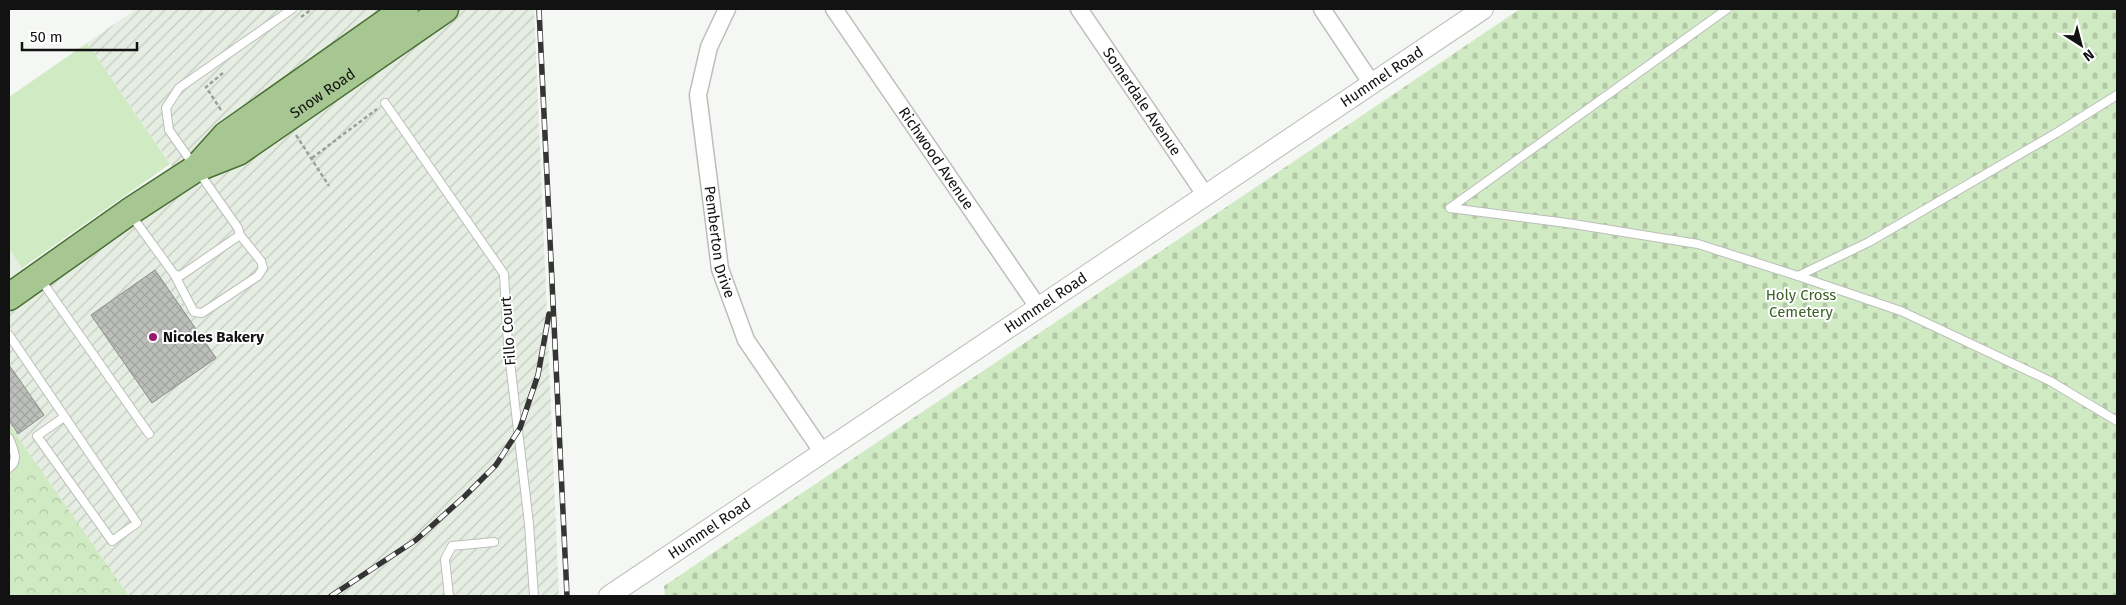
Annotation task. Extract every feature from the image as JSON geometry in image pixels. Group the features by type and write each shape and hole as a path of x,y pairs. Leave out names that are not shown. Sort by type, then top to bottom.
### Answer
{"main road":[{"name":"Snow Road","path":"195,169 226,135 406,9"},
{"name":"Snow Road","path":"20,287 195,169 238,152 445,9"}],"street":[{"name":"Pemberton Drive","path":"727,9 709,47 698,95 720,269 746,340 823,453"},
{"name":"Richwood Avenue","path":"834,9 1038,307"},
{"name":"Somerdale Avenue","path":"1079,9 1206,196"},
{"path":"1322,9 1372,84"},
{"name":"Hummel Road","path":"617,594 1038,307 1483,9"}],"lane":[{"path":"129,212 174,274 194,312 202,314 258,276 263,268 261,261 240,235 238,228 169,130 166,108 179,88 292,9"},
{"path":"1727,9 1450,208 1567,223 1698,244 1900,311 2050,381 2117,421"},
{"path":"1798,276 1869,242 2058,132 2117,95"},
{"name":"Fillo Court","path":"385,103 504,274 508,345 529,524 534,596"},
{"path":"174,274 180,276 240,235"},
{"path":"20,287 149,434"},
{"path":"9,335 137,523 112,541 37,436 64,417"},
{"path":"9,438 15,458 13,465 9,468"},
{"path":"449,596 445,559 452,546 494,542"}],"path":[{"path":"296,20 312,9"},
{"path":"221,110 206,87 224,72"},
{"path":"312,158 385,103"},
{"path":"291,128 329,186"}],"shaded area":[{"path":"136,9 534,9 559,596 129,596 9,424 9,306 183,182 87,43"},
{"path":"9,248 28,275 9,288"}],"green space":[{"name":"Holy Cross Cemetery","path":"1520,9 2117,9 2117,596 665,596 664,586"},
{"path":"87,43 170,164 22,268 9,248 9,97"},
{"path":"9,424 34,460 9,478"},
{"path":"34,460 129,596 9,596 9,478"}],"building":[{"name":"Nicoles Bakery","path":"155,270 216,358 152,403 91,315"},
{"path":"9,365 44,415 18,434 9,420"}],"railway":[{"path":"539,9 567,596"},
{"path":"331,596 416,540 496,465 520,428 538,375 549,314"}],"place":[{"name":"Nicoles Bakery","path":"153,337"}]}
